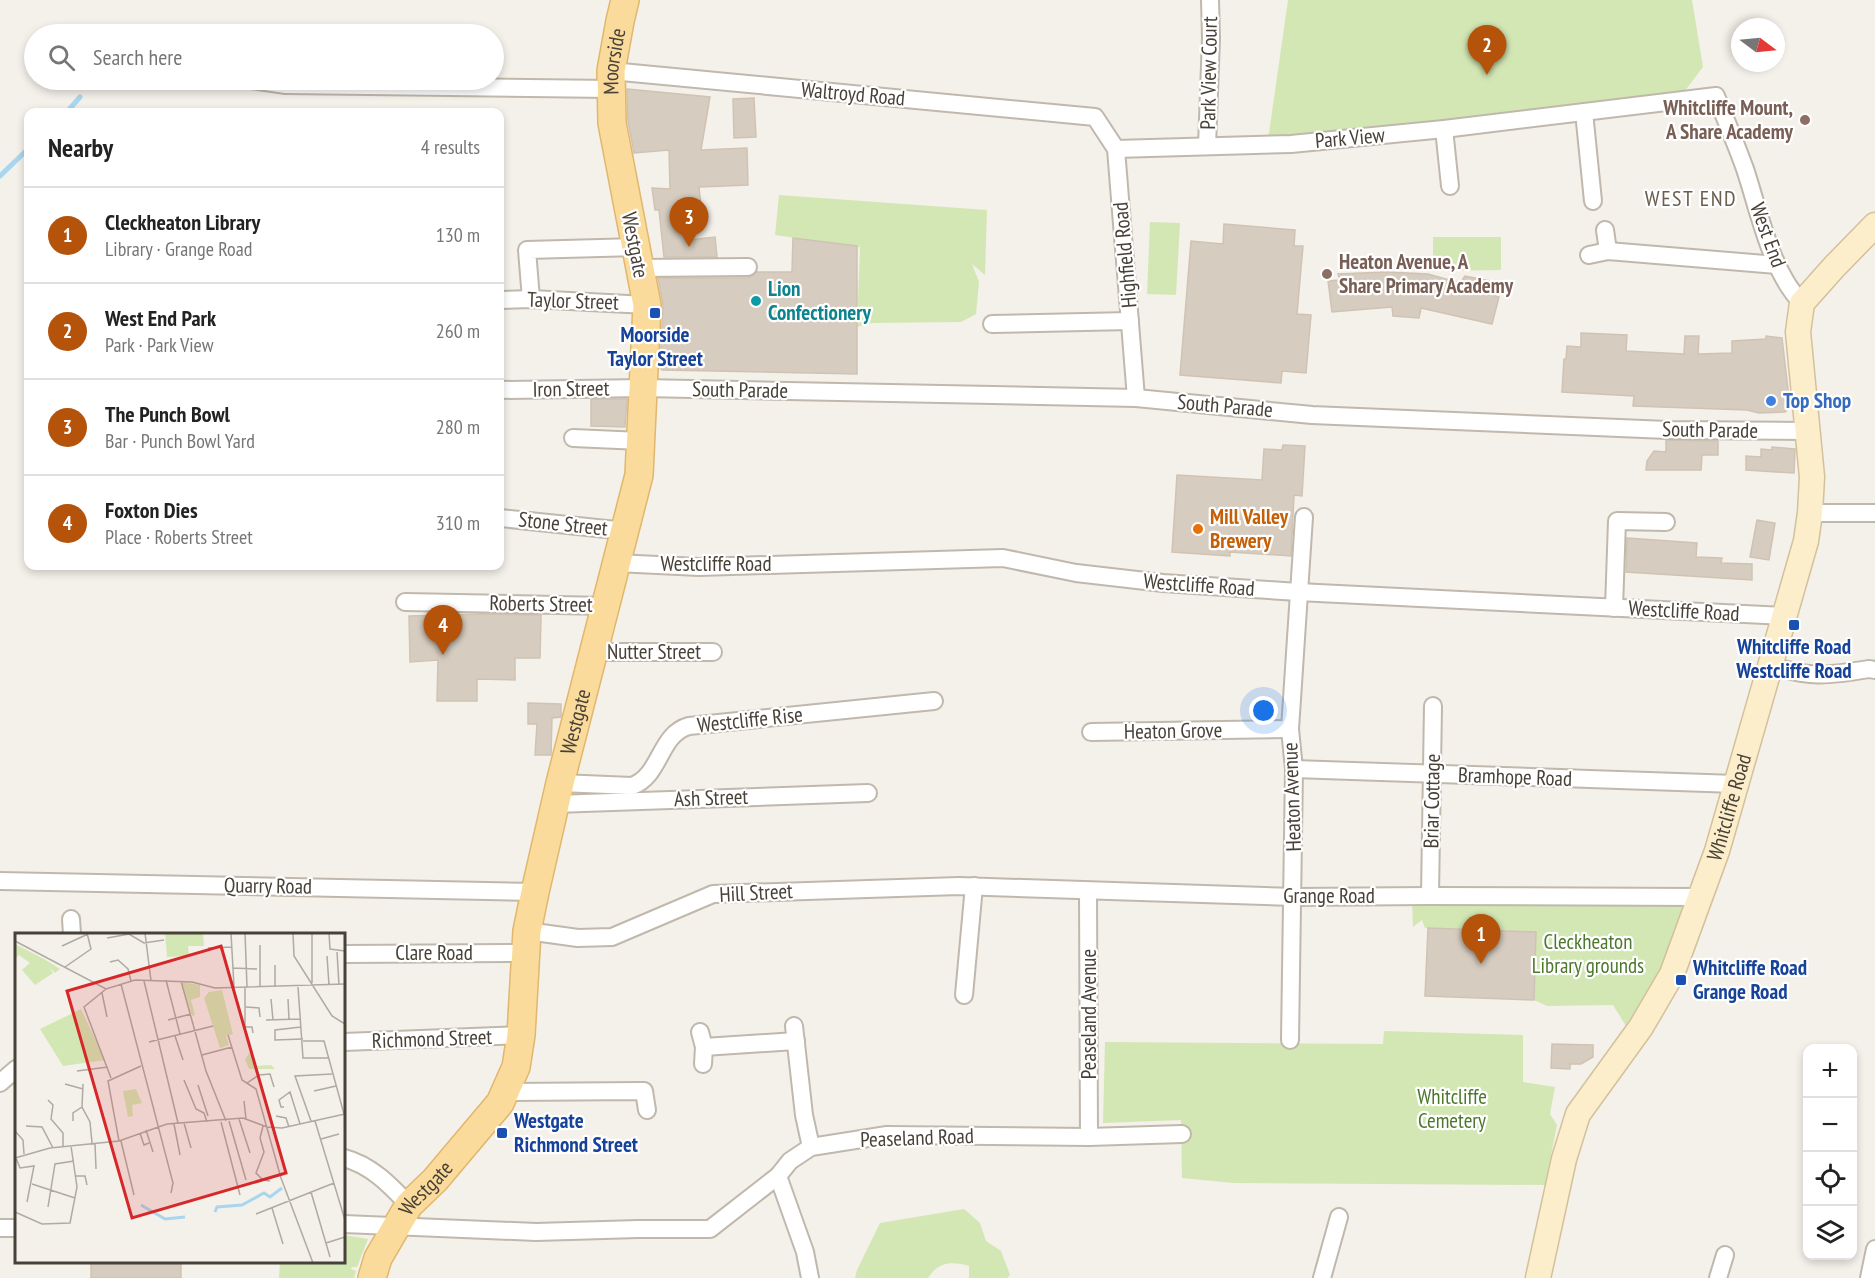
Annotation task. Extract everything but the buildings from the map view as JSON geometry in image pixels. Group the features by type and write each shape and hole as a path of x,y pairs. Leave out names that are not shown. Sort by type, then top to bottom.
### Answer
{"main road":[{"name":"Moorside","path":"612,123 611,80 625,0"},
{"name":"Westgate","path":"372,1278 378,1258 402,1216 500,1103 516,1067 526,942 535,891 557,793 639,475 647,305 612,123"},
{"path":"1802,303 1875,225"},
{"name":"Whitcliffe Road","path":"1538,1278 1564,1159 1578,1114 1641,1027 1672,974 1717,851 1806,540 1812,477 1798,332 1802,303"}],"street":[{"name":"Park View Court","path":"1207,146 1210,0"},
{"name":"Waltroyd Road","path":"504,82 611,80 1095,117"},
{"name":"Park View","path":"1116,149 1291,144 1444,129 1716,96"},
{"name":"West End","path":"1716,96 1744,166 1777,265 1791,292 1802,303"},
{"path":"1584,112 1593,201"},
{"name":"Highfield Road","path":"1095,117 1116,149 1136,398"},
{"path":"1444,129 1450,186"},
{"path":"1605,230 1608,251"},
{"path":"531,299 527,250 748,267"},
{"path":"1588,255 1608,251 1777,265"},
{"name":"Taylor Street","path":"504,300 531,299 647,305"},
{"path":"992,324 1130,321"},
{"name":"South Parade","path":"643,388 1136,398 1312,415 1666,430 1807,431"},
{"name":"Iron Street","path":"504,390 643,388"},
{"path":"573,438 641,441"},
{"path":"1810,513 1875,513"},
{"name":"Stone Street","path":"504,518 626,531"},
{"name":"Heaton Avenue","path":"1290,1040 1294,897 1294,769 1290,729 1304,518"},
{"path":"1614,608 1617,521 1666,522"},
{"name":"Westcliffe Road","path":"616,563 699,567 1003,558 1076,573 1163,583 1298,592 1784,616"},
{"name":"Roberts Street","path":"405,602 606,606"},
{"name":"Nutter Street","path":"594,652 713,652"},
{"path":"1769,665 1798,674 1829,675 1875,670"},
{"name":"Westcliffe Rise","path":"557,793 632,786 640,783 648,777 678,729 689,726 934,702"},
{"name":"Briar Cottage","path":"1430,896 1433,706"},
{"name":"Heaton Grove","path":"1091,732 1290,729"},
{"name":"Bramhope Road","path":"1294,769 1736,784"},
{"name":"Ash Street","path":"557,793 868,793"},
{"name":"Quarry Road","path":"0,881 535,891"},
{"path":"964,995 966,886"},
{"name":"Grange Road","path":"966,886 1294,897 1700,897"},
{"name":"Hill Street","path":"526,942 612,937 713,894 966,886"},
{"name":"Peaseland Avenue","path":"1088,891 1089,1137"},
{"name":"Clare Road","path":"345,954 526,942"},
{"path":"702,1048 795,1034 804,1115 811,1147"},
{"name":"Richmond Street","path":"345,1042 520,1035"},
{"path":"0,1083 15,1070"},
{"path":"505,1092 644,1091 647,1110"},
{"name":"Peaseland Road","path":"345,1224 402,1216 536,1232 638,1228 710,1229 778,1176 790,1161 811,1147 887,1135 1089,1137 1182,1134"},
{"path":"345,1158 357,1161 384,1179 402,1216"},
{"path":"778,1176 805,1252 810,1278"},
{"path":"1322,1278 1339,1217"},
{"path":"1869,1278 1875,1249"},
{"path":"1718,1278 1725,1255"}],"green space":[{"path":"1288,0 1692,0 1703,67 1684,92 1268,140"},
{"path":"779,195 987,210 985,275 972,264 979,282 976,314 961,322 872,323 857,327 860,247 775,235"},
{"path":"1150,222 1180,223 1176,295 1147,294"},
{"path":"1433,237 1501,237 1501,270 1433,271"},
{"name":"Cleckheaton Library grounds","path":"1412,900 1691,904 1672,952 1628,1029 1613,1005 1547,1006 1534,1000 1536,932 1425,928 1422,920 1413,927"},
{"name":"Whitcliffe Cemetery","path":"1384,1031 1523,1035 1523,1082 1555,1087 1550,1114 1557,1125 1545,1185 1233,1183 1182,1178 1181,1120 1103,1123 1105,1042 1383,1044"},
{"path":"964,1209 980,1223 986,1241 1001,1251 1010,1275 1007,1278 969,1278 969,1266 951,1263 936,1269 928,1278 855,1278 880,1223"},
{"path":"345,1235 368,1239 357,1267 351,1269 356,1271 354,1278 279,1278 280,1263 345,1263"}],"waterway":[{"path":"70,108 80,97"},
{"path":"0,176 24,153"}],"place":[{"name":"West End Park","path":"1487,75"},
{"name":"Whitcliffe Mount, A Share Academy","path":"1805,120"},
{"name":"The Punch Bowl","path":"689,247"},
{"name":"Heaton Avenue, A Share Primary Academy","path":"1327,274"},
{"name":"Lion Confectionery","path":"756,301"},
{"name":"Moorside Taylor Street","path":"655,313"},
{"name":"Top Shop","path":"1771,401"},
{"name":"Mill Valley Brewery","path":"1198,529"},
{"name":"Whitcliffe Road Westcliffe Road","path":"1794,625"},
{"name":"Foxton Dies","path":"443,655"},
{"name":"Cleckheaton Library","path":"1481,964"},
{"name":"Whitcliffe Road Grange Road","path":"1681,980"},
{"name":"Westgate Richmond Street","path":"502,1133"}],"district":[{"name":"WEST END","path":"1691,198"}]}
